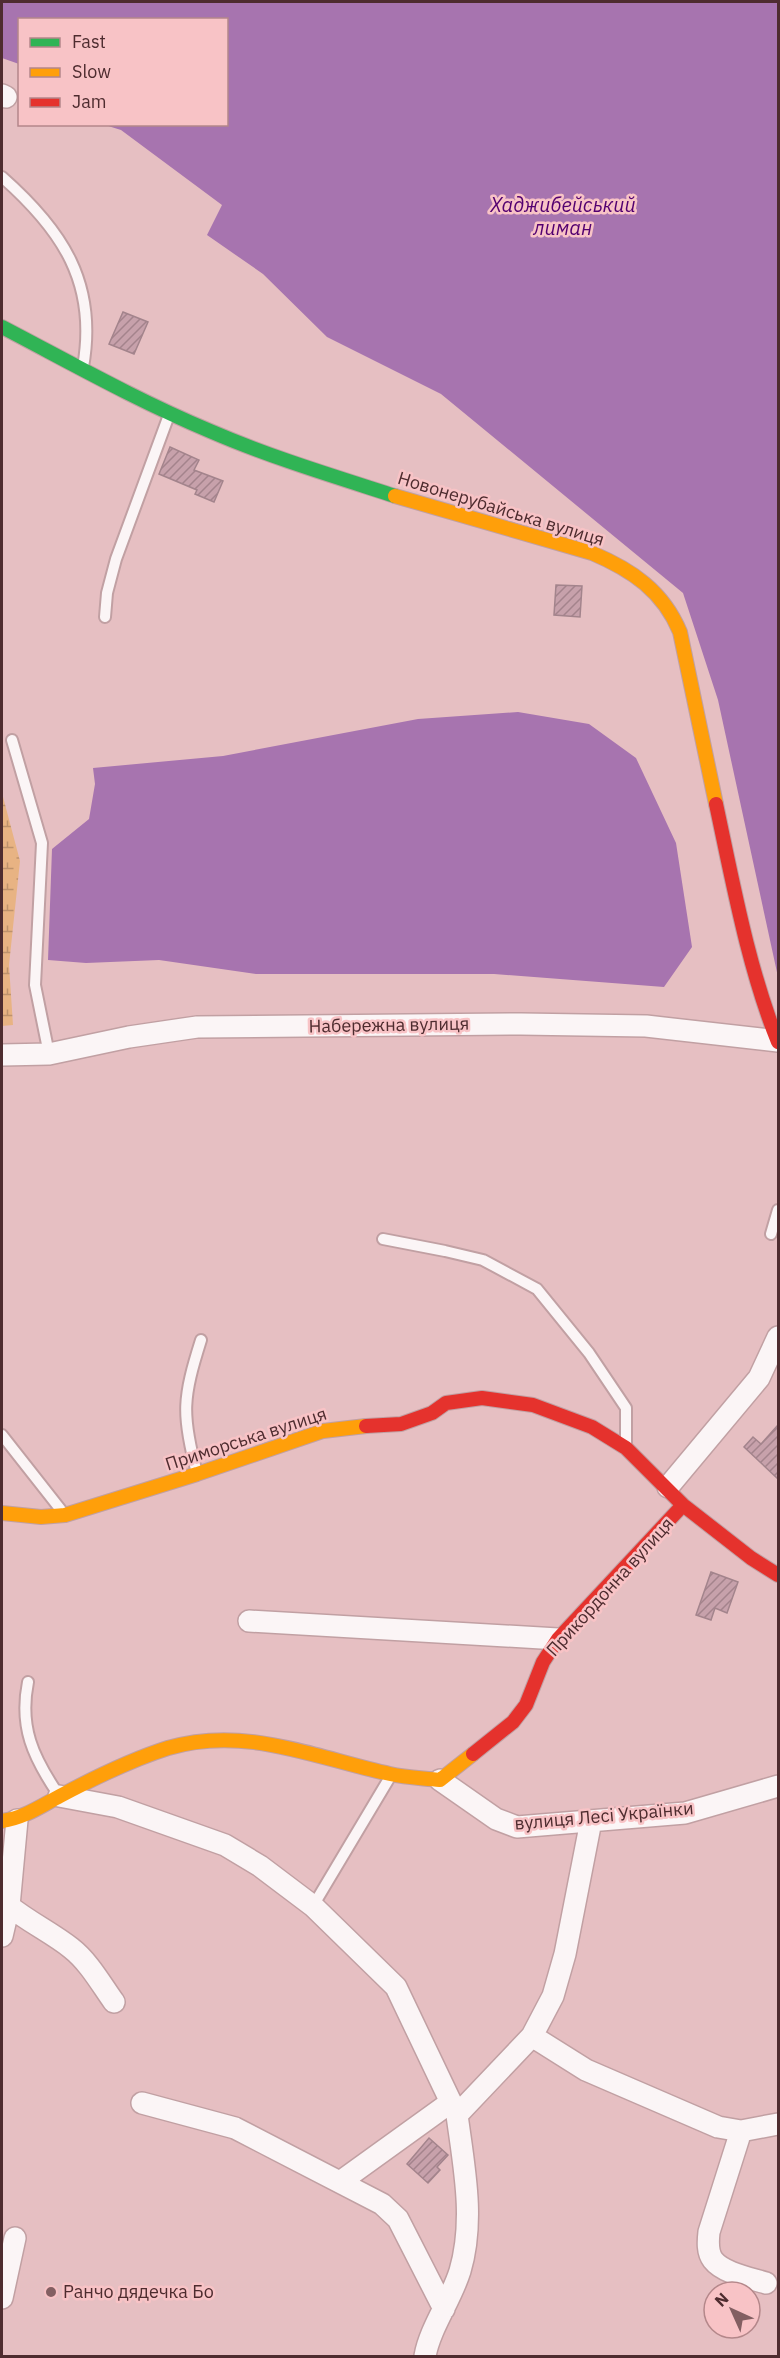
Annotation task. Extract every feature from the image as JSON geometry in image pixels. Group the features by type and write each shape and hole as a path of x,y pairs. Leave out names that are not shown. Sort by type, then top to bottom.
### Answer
{"street":[{"name":"Новонерубайська вулиця","path":"2,327 169,414 241,444 416,503 592,553 620,564 640,579 665,603 681,632 729,866 765,1009 778,1041"},
{"name":"Набережна вулиця","path":"2,1054 49,1054 129,1037 197,1027 521,1024 646,1026 778,1041"},
{"name":"Прикордонна вулиця","path":"668,1488 759,1378 778,1337"},
{"name":"Приморська вулиця","path":"2,1513 41,1517 65,1515 197,1474 323,1431 356,1426 401,1424 432,1413 446,1403 482,1398 533,1405 592,1427 626,1449 683,1505 751,1558 778,1575"},
{"name":"Прикордонна вулиця","path":"440,1780 513,1722 526,1706 543,1662 558,1639 683,1505"},
{"path":"249,1622 558,1639"},
{"path":"2,1936 9,1906 9,1820 155,1753 185,1743 250,1742 294,1748 392,1774 440,1780"},
{"name":"вулиця Лесі Українки","path":"440,1780 507,1824 517,1827 686,1813 778,1786"},
{"path":"59,1796 118,1807 225,1845 260,1866 313,1906 396,1987 454,2109 467,2189 467,2232 460,2271 425,2356"},
{"path":"340,2182 454,2109 532,2036 553,1996 562,1964 591,1821"},
{"path":"9,1906 71,1948 89,1966 114,2002"},
{"path":"532,2036 586,2070 628,2086 718,2127 741,2132 778,2124"},
{"path":"142,2103 235,2128 382,2204 398,2219 444,2309"},
{"path":"741,2132 709,2232 708,2247 713,2260 727,2269 765,2283"},
{"path":"2,2298 15,2238"}],"lane":[{"path":"2,177 45,219 67,251 81,287 85,314 86,351 83,369"},
{"path":"105,617 107,593 116,559 169,414"},
{"path":"12,740 42,843 35,985 49,1054"},
{"path":"771,1234 778,1210"},
{"path":"383,1239 483,1260 537,1289 589,1353 626,1408 626,1449"},
{"path":"197,1474 186,1436 185,1410 187,1382 201,1340"},
{"path":"2,1435 65,1515"},
{"path":"28,1682 24,1700 25,1722 31,1748 59,1796"},
{"path":"313,1906 392,1774"}],"green space":[{"path":"2,793 20,861 9,965 13,1025 2,1026"}],"water":[{"name":"Хаджибейський лиман","path":"2,2 778,2 778,977 718,700 683,593 441,394 327,337 263,274 207,235 222,205 121,130 108,126 228,126 228,18 18,18 18,64 2,58"},
{"path":"518,712 589,724 636,758 676,843 692,947 664,987 494,974 256,974 159,960 86,963 48,960 52,849 89,819 95,784 93,768 223,756 418,719"}],"building":[{"path":"123,312 148,322 134,354 109,344"},
{"path":"170,447 199,460 194,470 223,481 214,502 195,494 197,490 159,474"},
{"path":"556,585 582,586 580,617 554,615"},
{"path":"778,1425 778,1479 744,1447 753,1437 761,1444"},
{"path":"711,1572 738,1582 727,1613 715,1608 711,1620 696,1615"},
{"path":"429,2138 448,2155 437,2167 440,2170 428,2183 407,2164"}],"traffic: fast":[{"path":"2,327 131,394 210,431 279,458 395,496"}],"traffic: slow":[{"path":"395,496 592,553 633,575 655,593 665,605 680,632 716,804"},
{"path":"2,1513 41,1517 65,1515 197,1474 323,1431 366,1426"},
{"path":"2,1821 25,1814 140,1758 168,1748 197,1742 225,1740 280,1746 396,1775 440,1780 473,1754"}],"traffic: jam":[{"path":"716,804 750,955 778,1042"},
{"path":"366,1426 401,1424 432,1413 446,1403 482,1398 533,1405 592,1427 626,1448 683,1505 751,1558 778,1575"},
{"path":"473,1754 513,1722 526,1705 543,1662 558,1639 683,1505"}],"place":[{"name":"Ранчо дядечка Бо","path":"51,2292"}]}
